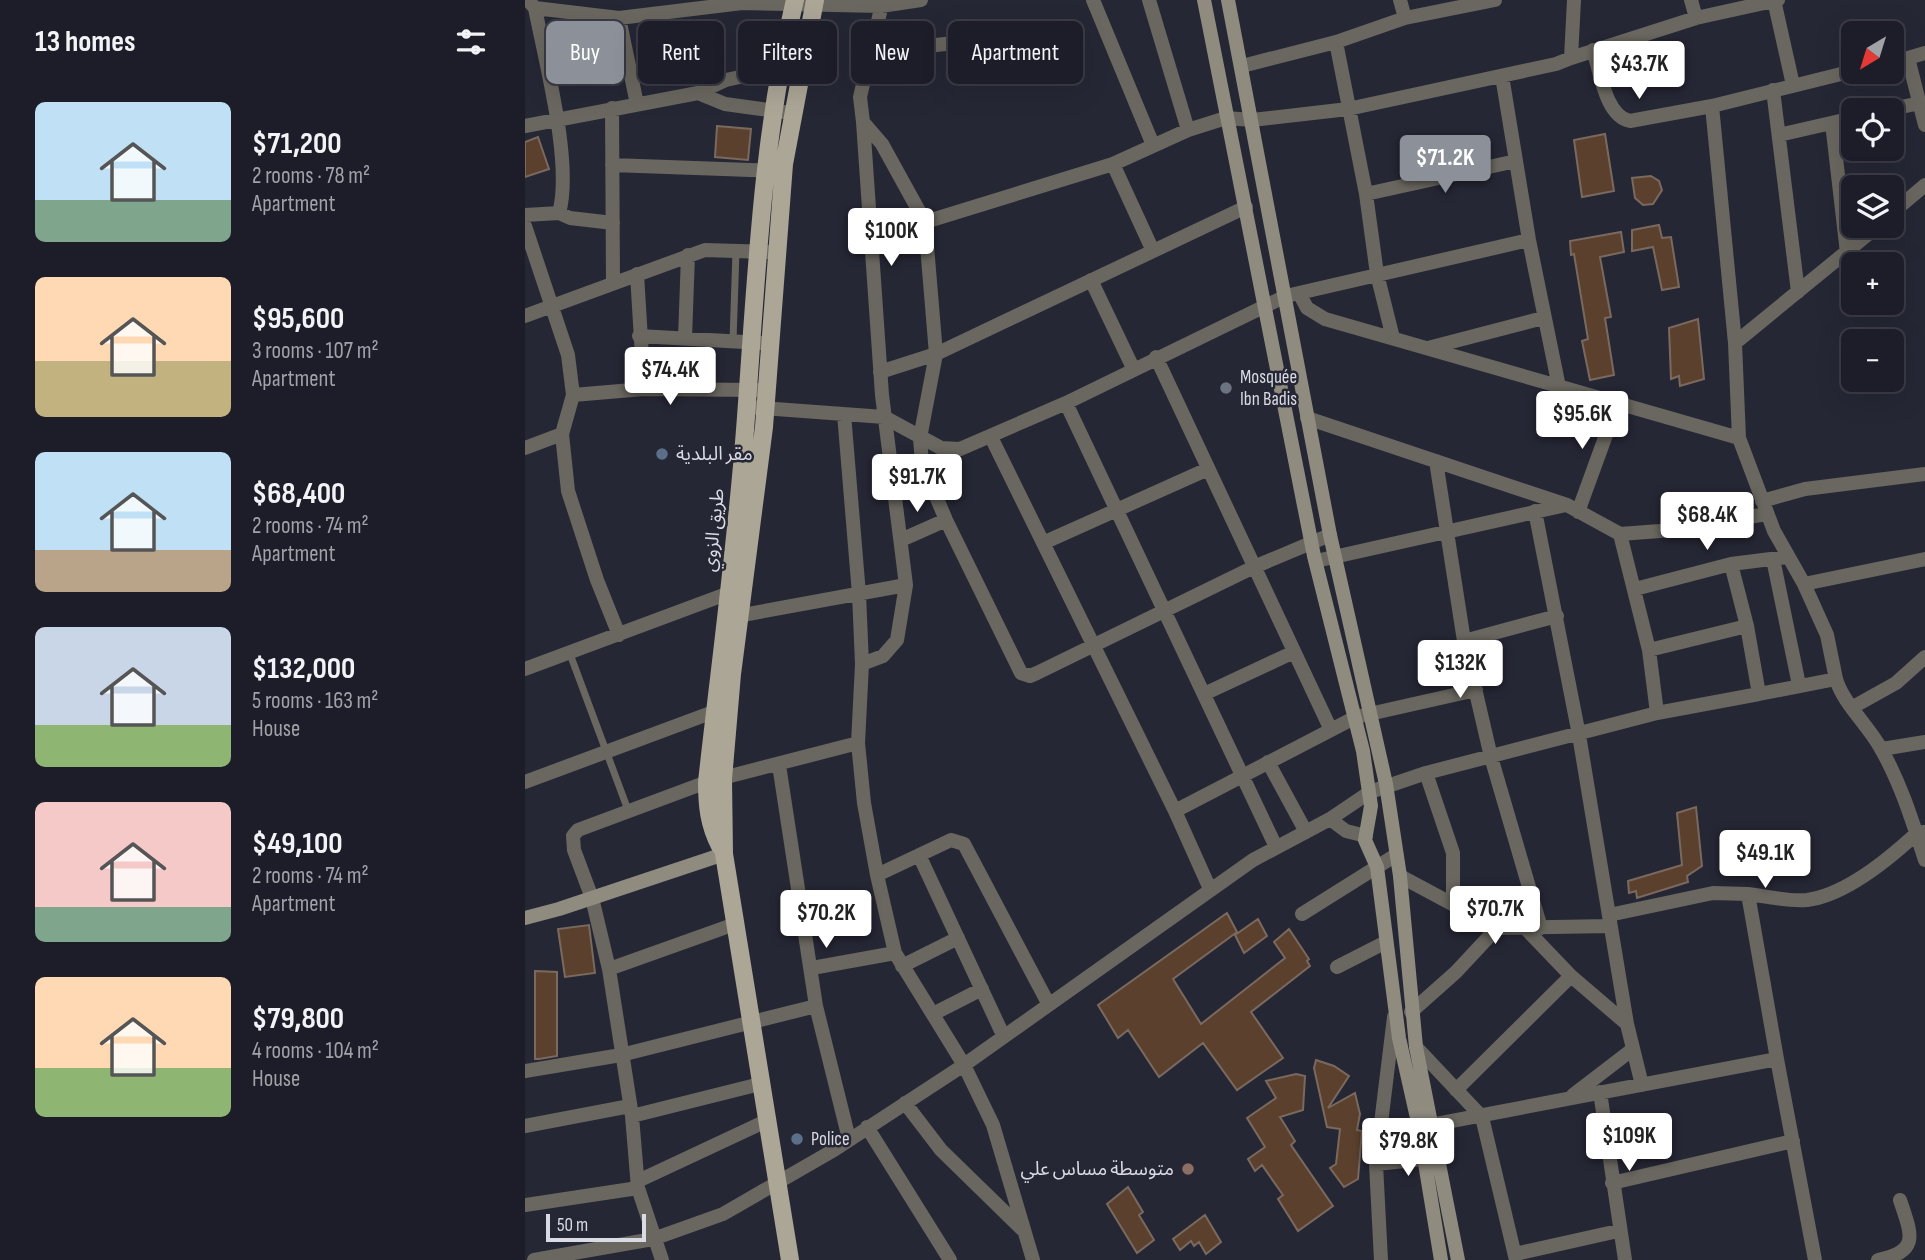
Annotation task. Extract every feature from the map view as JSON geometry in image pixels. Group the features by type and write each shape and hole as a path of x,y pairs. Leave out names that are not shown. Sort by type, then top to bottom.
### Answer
{"main road":[{"name":"طريق الزوي","path":"790,21 794,2"},
{"name":"طريق الزوي","path":"811,21 815,2"},
{"name":"طريق الزوي","path":"781,84 782,112 774,171 757,399 715,781 707,807 712,830 724,854 775,1184 790,1260"},
{"name":"طريق الزوي","path":"782,112 795,84"}],"street":[{"path":"559,213 562,198 558,119 529,2 618,18 742,2 882,3 921,0"},
{"path":"1093,0 1153,145"},
{"path":"1149,0 1188,130"},
{"path":"1204,0 1316,561 1386,784 1400,876 1411,1012 1425,1128"},
{"path":"1228,0 1292,295 1307,418 1363,716 1371,815 1366,836 1377,867 1395,1009 1458,1260"},
{"path":"1400,0 1405,18"},
{"path":"1242,66 1336,42 1405,18 1495,0"},
{"path":"1571,58 1574,0"},
{"path":"1691,0 1696,18"},
{"path":"871,236 1113,164 1188,130 1226,118 1252,120 1348,109 1502,76 1571,58 1696,18 1775,0 1793,85"},
{"path":"878,21 882,3"},
{"path":"618,18 637,104"},
{"path":"1336,42 1366,194 1377,274 1393,338"},
{"path":"1594,50 1612,107 1621,118 1630,121 1712,106 1841,74"},
{"path":"1904,59 1925,53"},
{"path":"1907,58 1925,125"},
{"path":"1502,76 1543,318 1559,387"},
{"path":"525,126 698,93 726,80 738,78"},
{"path":"862,664 883,656 897,640 906,585 880,372 860,97 863,84"},
{"path":"1773,90 1798,292"},
{"path":"698,93 725,104 782,112"},
{"path":"1904,106 1920,103"},
{"path":"1712,106 1735,343 1739,438 1780,558 1799,685"},
{"path":"612,108 613,283"},
{"path":"1779,135 1841,121"},
{"path":"863,122 881,144 925,222 936,354 921,438 922,463 946,520 1021,673 1030,676 1254,567 1330,535"},
{"path":"1832,123 1847,252"},
{"path":"1366,194 1516,161"},
{"path":"1113,164 1153,251"},
{"path":"612,165 774,171"},
{"path":"1904,202 1925,184"},
{"path":"880,372 936,354 1245,207"},
{"path":"525,215 559,213 570,218 613,223"},
{"path":"525,226 568,355 573,395 562,434 568,491 597,580 619,635"},
{"path":"1848,252 1864,238"},
{"path":"573,395 644,389 757,399 844,414 884,417 921,438 951,450 968,447 1066,403 1263,305 1377,274 1529,240"},
{"path":"525,316 705,250 768,252"},
{"path":"685,338 688,255"},
{"path":"1735,343 1841,258"},
{"path":"637,274 644,389"},
{"path":"1091,280 1133,368"},
{"path":"1292,295 1315,315 1739,438"},
{"path":"1426,349 1543,318"},
{"path":"639,337 761,343"},
{"path":"1156,357 1331,730"},
{"path":"1573,508 1618,402"},
{"path":"1066,403 1276,847"},
{"path":"844,414 862,664 858,743 864,803 877,875 899,960 964,1065 993,1125 1033,1260"},
{"path":"1307,418 1573,508 1621,534 1660,531 1765,508 1805,489 1925,474"},
{"path":"525,448 562,434"},
{"path":"991,437 1175,811 1210,889"},
{"path":"1436,461 1445,533 1464,642 1533,928 1571,976 1627,1024"},
{"path":"890,471 922,463"},
{"path":"1043,543 1208,469"},
{"path":"1316,561 1535,511 1573,508"},
{"path":"1535,511 1579,734 1627,1024 1642,1085"},
{"path":"901,540 946,520"},
{"path":"1621,534 1649,650 1657,713"},
{"path":"1635,589 1731,564 1780,558"},
{"path":"1780,558 1804,584 1827,635 1839,690 1882,749 1921,833 1925,860"},
{"path":"1804,584 1925,559"},
{"path":"1731,564 1747,626 1759,694"},
{"path":"733,617 906,585"},
{"path":"525,669 736,591"},
{"path":"1464,642 1557,616"},
{"path":"1649,650 1747,626"},
{"path":"1204,694 1294,652"},
{"path":"1853,707 1885,690 1923,661"},
{"path":"534,1260 585,1255 653,1239 723,1214 849,1139 964,1065 1210,889 1276,847 1386,784 1657,713 1836,679"},
{"path":"1175,811 1363,716 1476,690"},
{"path":"525,782 722,709"},
{"path":"1882,749 1925,742"},
{"path":"662,1260 653,1239 638,1184 631,1111 609,969 592,898 575,850 573,836 578,830 628,810 715,781 858,743"},
{"path":"1268,762 1306,832"},
{"path":"779,765 816,1006 849,1139"},
{"path":"1426,773 1453,853 1453,902"},
{"path":"1329,819 1346,831 1366,836"},
{"path":"1400,876 1453,902 1497,928 1533,928 1610,920 1713,893 1803,900 1828,894 1921,833"},
{"path":"877,875 954,839 964,844 1048,1003"},
{"path":"525,918 724,854"},
{"path":"919,855 1003,1035"},
{"path":"1302,914 1396,855"},
{"path":"1748,894 1815,1260"},
{"path":"609,969 735,925"},
{"path":"1411,1012 1456,972 1497,928"},
{"path":"812,968 899,960 958,938"},
{"path":"1337,967 1386,942"},
{"path":"1456,1090 1571,976"},
{"path":"933,1014 982,989"},
{"path":"525,1071 621,1055 816,1006"},
{"path":"1381,1260 1376,1164 1395,1009"},
{"path":"1416,1047 1482,1117 1516,1257 1618,1231"},
{"path":"1572,1096 1633,1049"},
{"path":"1425,1128 1572,1096 1777,1059"},
{"path":"525,1126 631,1111 760,1084"},
{"path":"1600,1092 1618,1231 1625,1260"},
{"path":"905,1103 941,1150 1025,1232"},
{"path":"525,1205 638,1184 767,1121"},
{"path":"867,1127 950,1260"},
{"path":"1612,1183 1793,1141"},
{"path":"1376,1164 1431,1158"},
{"path":"1431,1158 1441,1260"},
{"path":"1878,1260 1902,1254 1908,1247 1909,1228 1900,1200"}],"lane":[{"path":"733,341 736,250"},
{"path":"570,654 628,810"}],"building":[{"path":"717,126 751,129 748,160 715,157"},
{"path":"1605,134 1614,191 1582,197 1574,140"},
{"path":"538,137 549,169 525,177 525,142"},
{"path":"1651,176 1659,181 1662,190 1653,204 1643,205 1635,198 1632,178"},
{"path":"1659,225 1662,238 1671,237 1679,287 1662,290 1653,247 1632,251 1632,230"},
{"path":"1621,232 1624,252 1600,257 1611,317 1605,318 1614,375 1590,380 1582,341 1588,339 1570,241"},
{"path":"1698,319 1704,379 1680,386 1679,376 1671,379 1669,328"},
{"path":"1696,807 1702,866 1687,876 1688,882 1637,898 1636,891 1629,893 1628,881 1682,865 1677,813"},
{"path":"1227,913 1237,932 1173,979 1201,1024 1285,958 1274,942 1289,929 1309,959 1307,961 1310,966 1251,1012 1283,1058 1237,1090 1203,1043 1159,1077 1128,1030 1118,1038 1098,1005"},
{"path":"1258,919 1267,936 1244,953 1235,935"},
{"path":"589,925 595,973 565,977 558,929"},
{"path":"535,971 557,972 557,1056 539,1059 535,1059"},
{"path":"1316,1060 1334,1066 1349,1076 1328,1108 1355,1093 1360,1114 1357,1130 1362,1131 1358,1179 1344,1187 1330,1168 1336,1164 1340,1129 1327,1127 1314,1068"},
{"path":"1296,1074 1305,1076 1303,1110 1280,1117 1295,1141 1291,1145 1333,1206 1298,1231 1278,1199 1283,1195 1262,1165 1255,1171 1248,1159 1265,1147 1247,1118 1276,1098 1266,1081"},
{"path":"1128,1187 1143,1212 1139,1215 1154,1240 1137,1253 1107,1204"},
{"path":"1205,1215 1221,1242 1206,1254 1199,1242 1194,1246 1191,1241 1180,1250 1173,1239"}],"place":[{"name":"Mosquée Ibn Badis","path":"1226,388"},
{"name":"مقر البلدية","path":"662,454"},
{"name":"Police","path":"797,1139"},
{"name":"متوسطة مساس علي","path":"1188,1169"}]}
